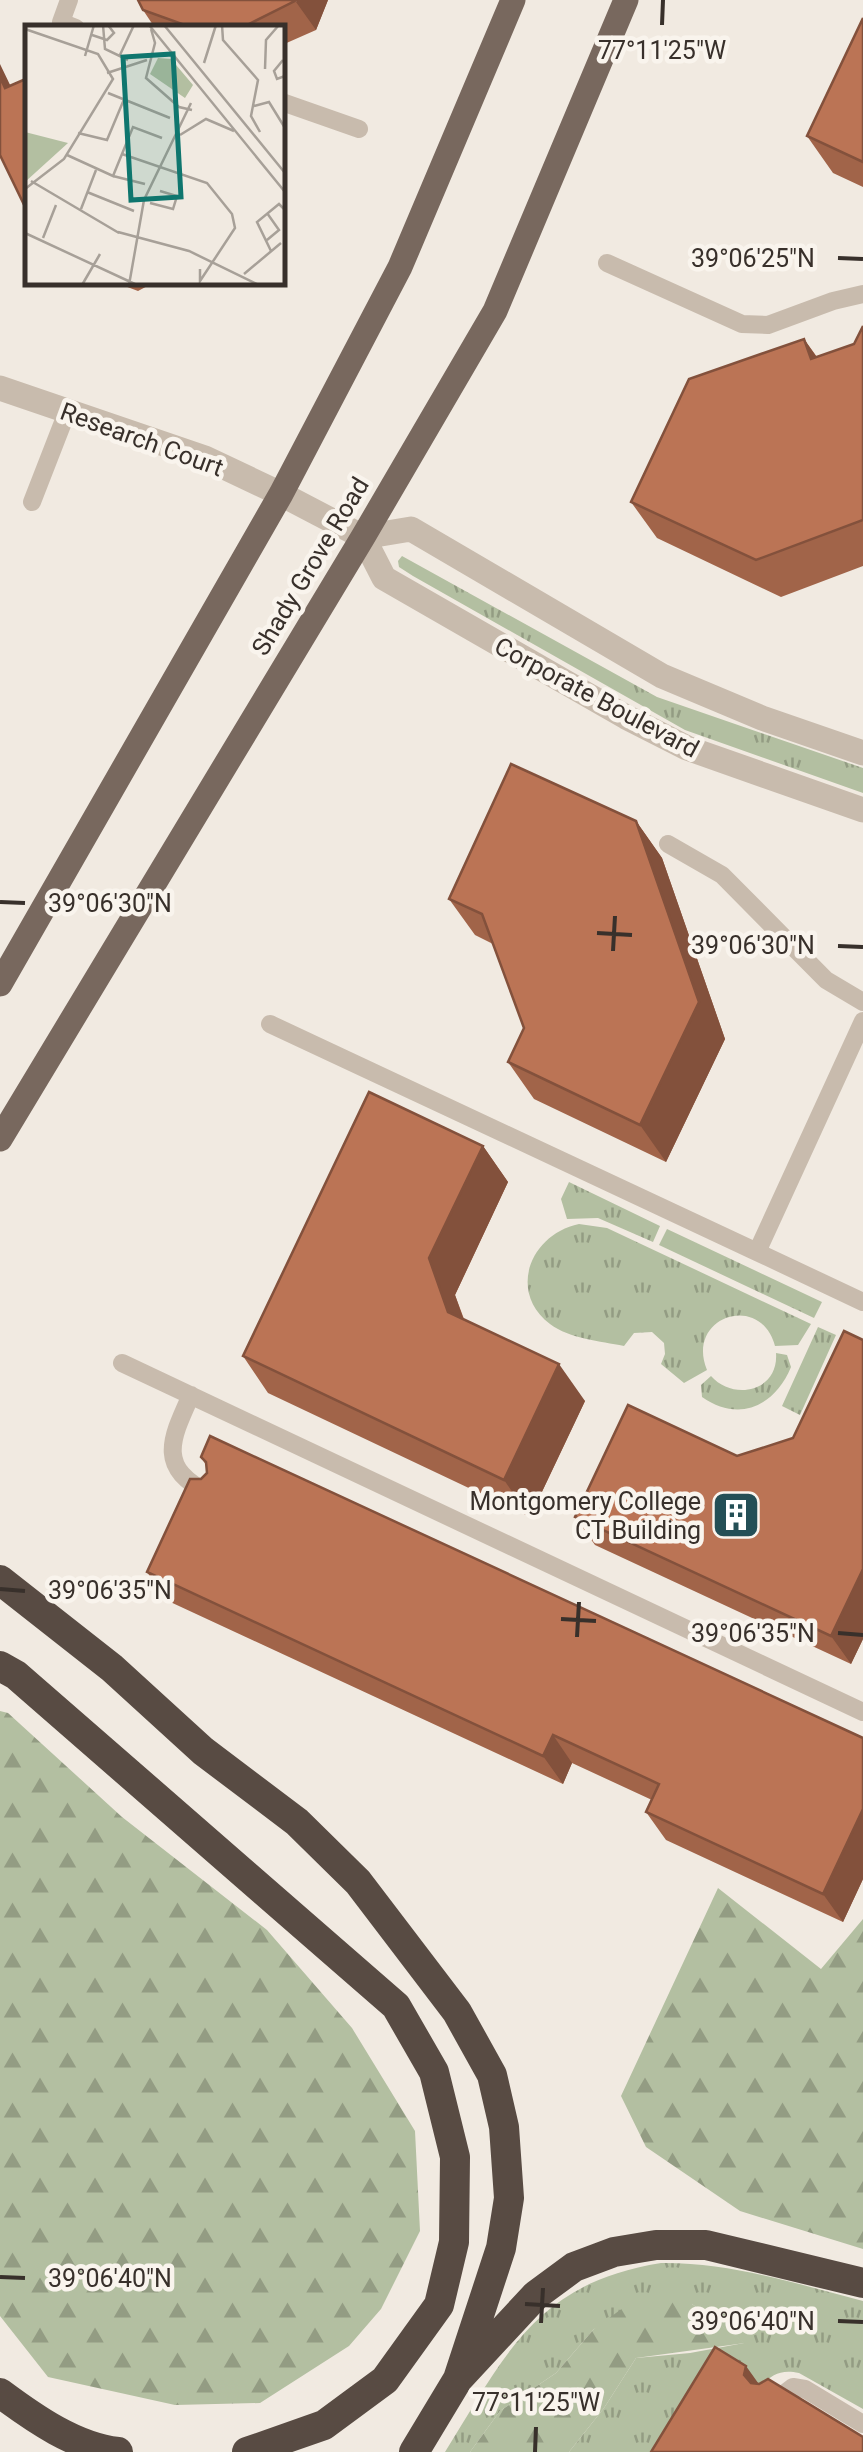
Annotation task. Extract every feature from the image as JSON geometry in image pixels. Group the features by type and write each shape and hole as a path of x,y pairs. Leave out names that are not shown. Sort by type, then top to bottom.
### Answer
{"highway":[{"path":"0,1580 112,1668 203,1751 297,1822 358,1882 457,2012 492,2075 504,2127 509,2198 501,2248 458,2378 414,2452"},
{"path":"0,1666 16,1675 396,2006 434,2072 455,2156 454,2242 439,2305 385,2380 324,2426 246,2452"},
{"path":"458,2378 536,2295 574,2267 614,2252 656,2245 706,2245 863,2283"},
{"path":"0,2393 36,2420 99,2450 118,2452"}],"main road":[{"path":"0,984 282,494 400,267 514,0"},
{"name":"Shady Grove Road","path":"0,1139 363,537 494,311 626,0"}],"street":[{"name":"Research Court","path":"0,388 204,458 282,494"},
{"path":"282,494 363,537"},
{"name":"Corporate Boulevard","path":"863,753 762,718 662,676 411,529 363,537 384,578 626,717 687,748 863,810"}],"lane":[{"path":"68,25 61,22 69,0"},
{"path":"285,103 359,129"},
{"path":"607,263 742,324 768,325 863,294"},
{"path":"32,502 66,412"},
{"path":"668,844 722,874 826,980 863,1002"},
{"path":"757,1252 863,1021"},
{"path":"270,1024 863,1302"},
{"path":"122,1364 863,1712"},
{"path":"190,1395 175,1430 172,1460 191,1484 215,1496"},
{"path":"776,2400 793,2387 804,2389 863,2424"}],"green space":[{"path":"402,556 657,697 863,768 863,793 685,730 413,576 399,567"},
{"path":"569,1182 660,1226 653,1242 598,1218 567,1219 561,1199"},
{"path":"579,1224 607,1228 811,1324 798,1345 775,1346 767,1329 755,1319 741,1315 727,1318 706,1336 703,1351 707,1370 684,1383 661,1364 664,1343 652,1332 634,1333 624,1346 567,1333 537,1311 528,1280 537,1251 562,1230"},
{"path":"667,1229 822,1302 814,1318 659,1245"},
{"path":"818,1327 836,1335 800,1415 782,1406"},
{"path":"776,1353 787,1355 791,1367 776,1392 766,1400 742,1409 729,1409 702,1397 701,1385 711,1376 720,1384 742,1390 763,1384 775,1366"},
{"path":"0,1711 8,1713 122,1817 267,1930 352,2028 415,2131 420,2231 381,2309 349,2346 260,2403 175,2405 48,2377 0,2316"},
{"path":"718,1888 821,1969 863,1919 863,2249 740,2211 646,2147 621,2096"},
{"path":"661,2263 738,2270 863,2301 863,2409 799,2373 781,2373 656,2452 569,2452 636,2358 744,2343 692,2304 594,2329 556,2373 500,2411 470,2452 445,2452 507,2354 554,2306 583,2287 618,2273"},
{"path":"638,2297 692,2304 745,2343 636,2358 569,2452 470,2452 500,2411 556,2373 594,2329"}],"building":[{"path":"138,0 297,0 247,25 185,25 143,10"},
{"path":"863,18 863,162 807,136"},
{"path":"0,77 5,88 25,79 25,207 0,155"},
{"path":"863,326 863,520 756,560 631,502 689,379 804,339 811,359 854,344"},
{"path":"511,764 636,821 699,1002 640,1125 508,1062 524,1028 482,914 449,899"},
{"path":"369,1092 483,1146 429,1258 448,1312 559,1364 504,1480 243,1356"},
{"name":"Montgomery College CT Building","path":"844,1331 863,1340 863,1569 831,1636 575,1517 628,1405 737,1456 793,1438"},
{"path":"210,1436 863,1738 863,1809 823,1894 646,1812 659,1784 553,1735 543,1756 147,1572 190,1479 201,1479 207,1473 201,1457"},
{"path":"715,2347 746,2366 744,2375 751,2383 768,2379 863,2437 863,2452 651,2452"}],"place":[{"name":"Montgomery College CT Building","path":"736,1515"}]}
